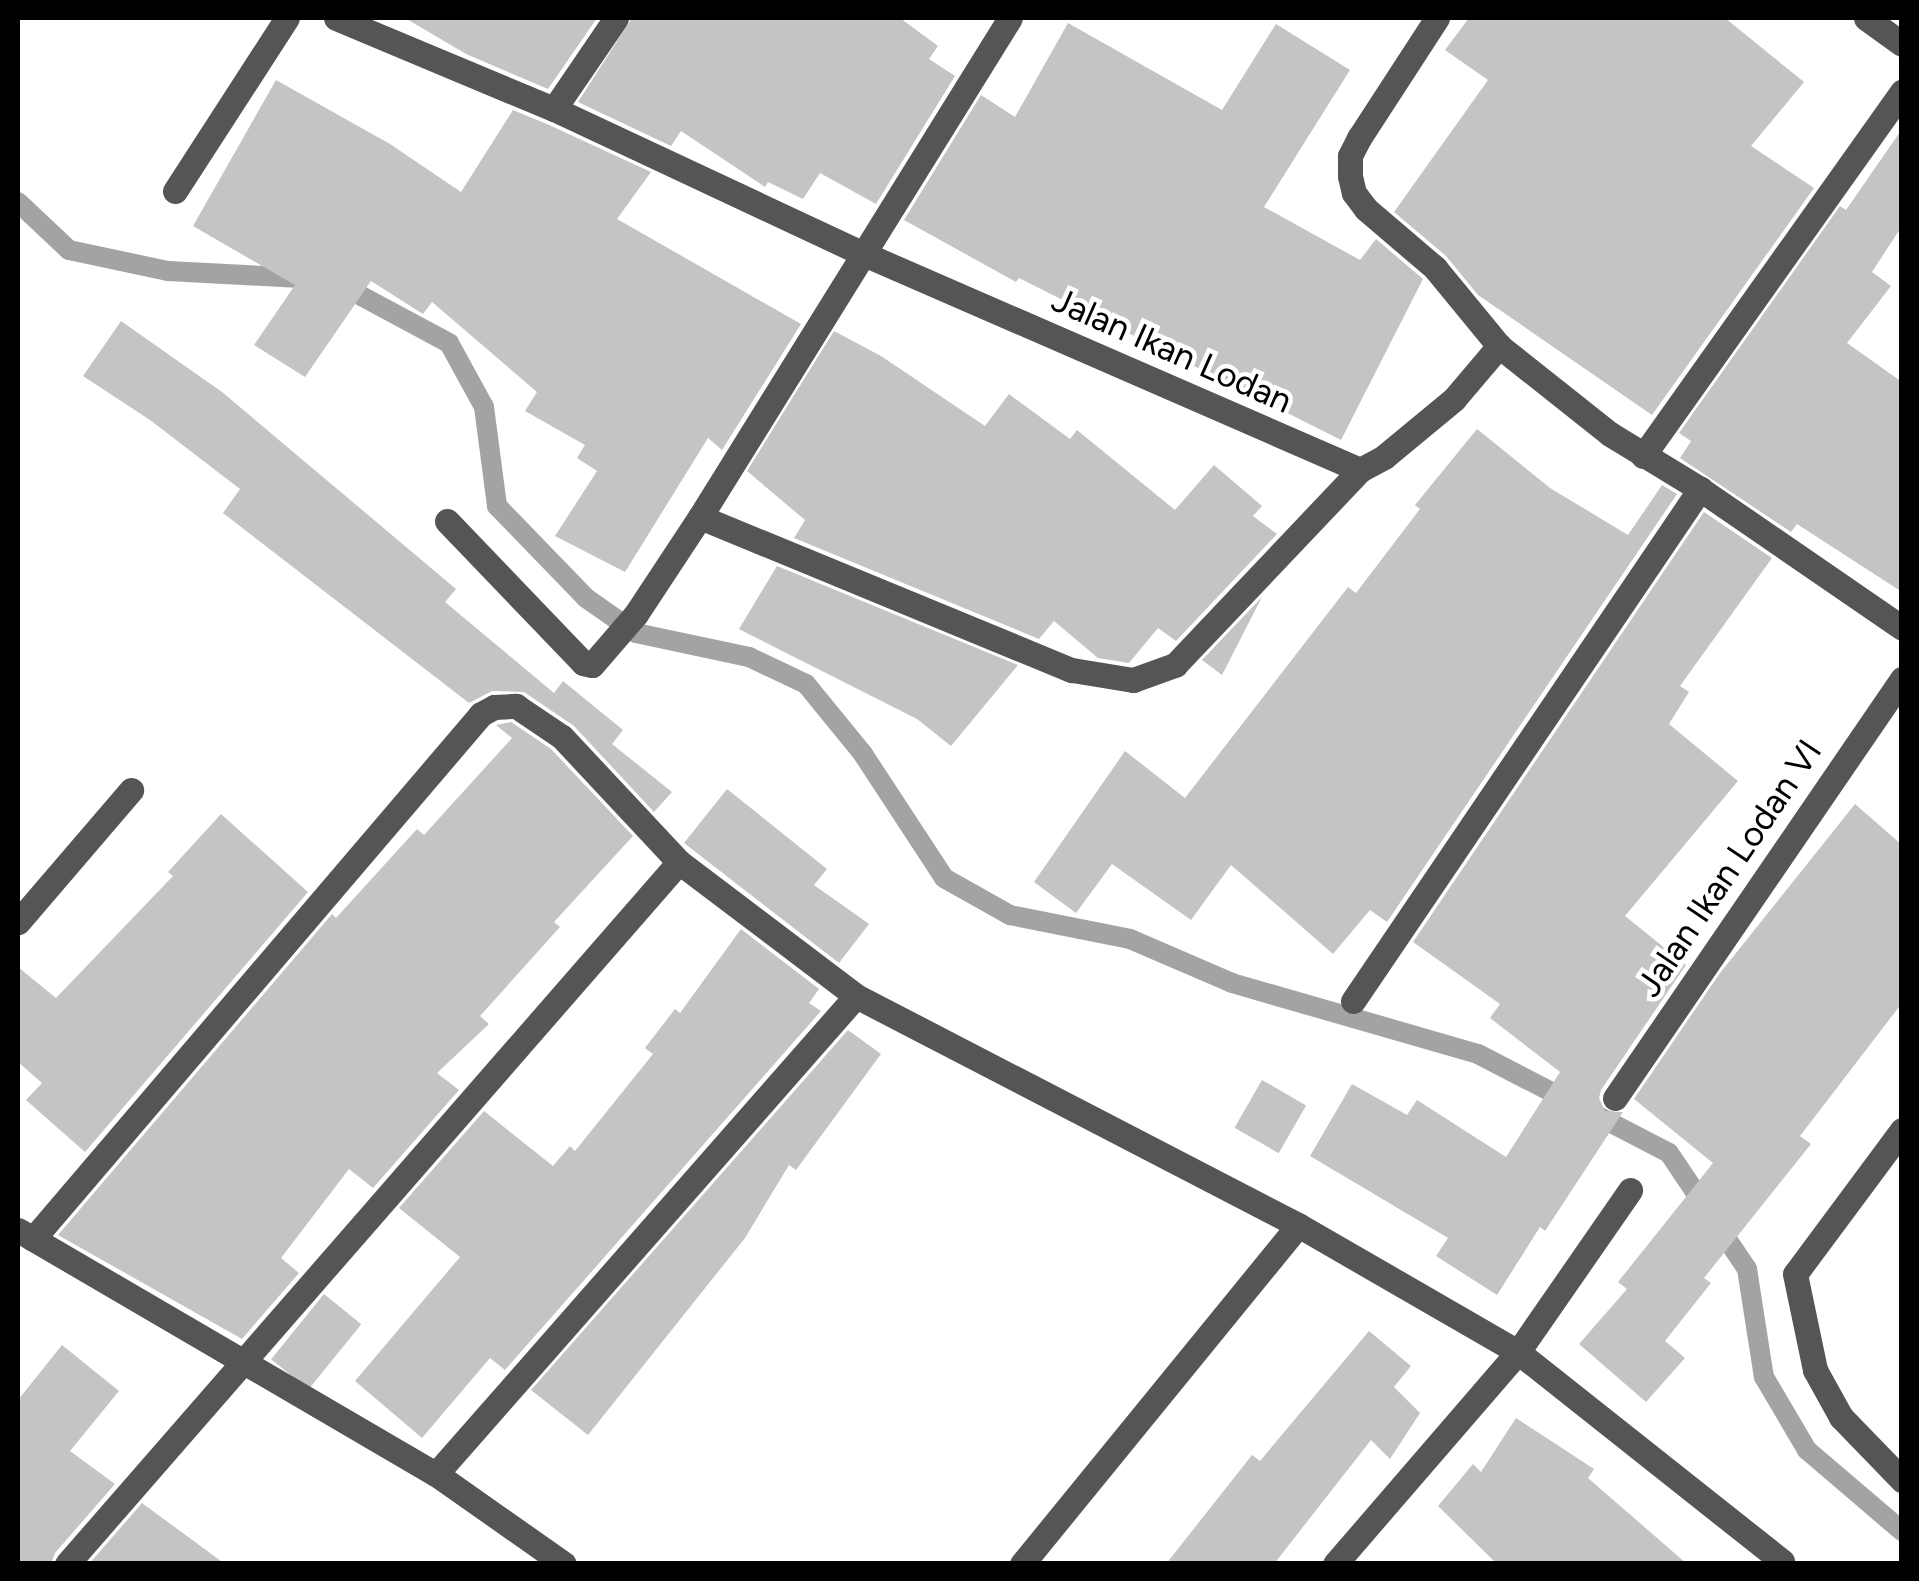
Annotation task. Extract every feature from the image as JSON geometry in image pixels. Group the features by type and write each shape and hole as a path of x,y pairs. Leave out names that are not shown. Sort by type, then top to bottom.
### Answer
{"street":[{"path":"174,191 287,18"},
{"name":"Jalan Ikan Lodan","path":"336,18 554,109 864,254 1360,470"},
{"path":"554,109 616,18"},
{"path":"447,521 583,663 592,666 636,614 700,517 1010,18"},
{"path":"1437,18 1350,156 1354,193 1366,209 1436,268 1499,346 1643,456 1700,490 1902,628"},
{"path":"1866,18 1902,44"},
{"path":"1643,456 1902,92"},
{"path":"700,517 1072,670 1133,680 1174,664 1360,470 1384,457 1454,399 1499,346"},
{"path":"1353,1001 1700,490"},
{"name":"Jalan Ikan Lodan VI","path":"1614,1098 1902,678"},
{"path":"564,1564 436,1474 25,1234 480,714 516,706 543,722 679,862 856,996 1298,1225 1518,1352 1782,1561"},
{"path":"18,922 131,790"},
{"path":"67,1564 679,862"},
{"path":"436,1474 856,996"},
{"path":"1902,1130 1795,1274 1815,1370 1841,1417 1902,1480"},
{"path":"1335,1564 1518,1352 1630,1190"},
{"path":"1022,1564 1298,1225"}],"building":[{"path":"405,18 597,18 548,89 466,54"},
{"path":"632,18 900,18 938,46 929,59 955,76 876,204 820,173 803,199 768,182 765,187 681,131 671,146 578,102"},
{"path":"1469,18 1725,18 1804,82 1751,146 1814,188 1652,415 1478,295 1446,256 1394,212 1488,80 1445,50"},
{"path":"1068,23 1222,110 1276,24 1350,70 1264,207 1360,260 1376,239 1423,279 1341,440 1019,278 1016,282 904,220 981,95 1015,117"},
{"path":"276,80 390,144 461,192 513,110 651,172 617,219 801,324 722,450 708,438 625,572 555,536 597,471 577,458 585,445 525,411 537,392 432,302 423,314 371,281 305,377 254,345 295,285 193,226"},
{"path":"1902,129 1902,226 1872,272 1891,286 1847,343 1902,382 1902,592 1797,524 1791,532 1680,458 1691,441 1679,433 1840,206 1846,210"},
{"path":"121,321 222,392 456,589 445,602 554,693 563,681 623,730 612,744 672,792 654,812 574,726 524,692 492,691 469,703 223,513 240,489 150,420 83,376"},
{"path":"834,331 881,356 985,426 1009,394 1070,439 1077,430 1175,510 1214,465 1262,506 1253,516 1277,534 1176,641 1158,628 1129,663 1098,658 1054,621 1039,639 794,538 805,520 747,471"},
{"path":"1477,429 1550,488 1628,535 1662,485 1677,494 1387,922 1370,910 1333,954 1231,865 1191,920 1112,864 1076,913 1034,882 1125,751 1185,798 1348,587 1356,593 1420,509 1415,505"},
{"path":"1704,512 1772,558 1680,686 1689,692 1669,724 1738,781 1625,916 1686,965 1601,1090 1599,1098 1605,1111 1623,1112 1545,1231 1540,1227 1497,1295 1436,1256 1448,1238 1310,1156 1352,1084 1407,1115 1417,1100 1506,1157 1560,1072 1490,1018 1500,1004 1413,942"},
{"path":"777,566 1018,665 951,746 917,719 739,629"},
{"path":"1262,597 1222,675 1202,660"},
{"path":"511,722 551,749 633,836 554,922 560,927 480,1016 489,1024 437,1073 459,1090 373,1188 349,1169 281,1258 299,1273 242,1339 58,1235 332,914 336,918 417,829 424,835 512,738 496,725"},
{"path":"727,789 827,869 814,885 869,924 839,963 684,843"},
{"path":"1855,804 1902,845 1902,1003 1800,1136 1811,1144 1704,1278 1711,1283 1665,1341 1685,1358 1646,1402 1579,1344 1627,1289 1618,1282 1713,1163 1634,1099 1720,973"},
{"path":"221,814 308,892 85,1152 26,1100 42,1083 18,1062 18,967 56,998 173,876 168,872"},
{"path":"741,929 819,989 809,1003 821,1011 505,1370 490,1358 422,1438 355,1381 460,1257 399,1208 484,1111 553,1166 570,1146 575,1151 653,1054 645,1048 675,1009 680,1013"},
{"path":"848,1030 881,1054 796,1170 789,1165 745,1238 588,1435 531,1390"},
{"path":"1262,1080 1306,1106 1279,1153 1234,1128"},
{"path":"324,1294 361,1324 308,1389 271,1359"},
{"path":"1369,1331 1411,1366 1394,1387 1420,1413 1390,1459 1371,1440 1274,1564 1166,1564 1252,1455 1260,1461"},
{"path":"62,1345 119,1391 70,1451 115,1484 55,1553 51,1564 18,1564 18,1400"},
{"path":"1516,1418 1594,1469 1588,1478 1687,1564 1497,1564 1438,1506 1473,1464 1481,1472"},
{"path":"142,1503 225,1564 89,1564"}],"waterway":[{"path":"18,202 69,250 168,271 300,278"},
{"path":"339,284 449,343 484,407 497,506 586,598 636,633 749,657 806,684 863,754 944,878 1010,915 1130,939 1232,983 1478,1054 1669,1153 1747,1269 1764,1377 1807,1450 1902,1531"}]}
